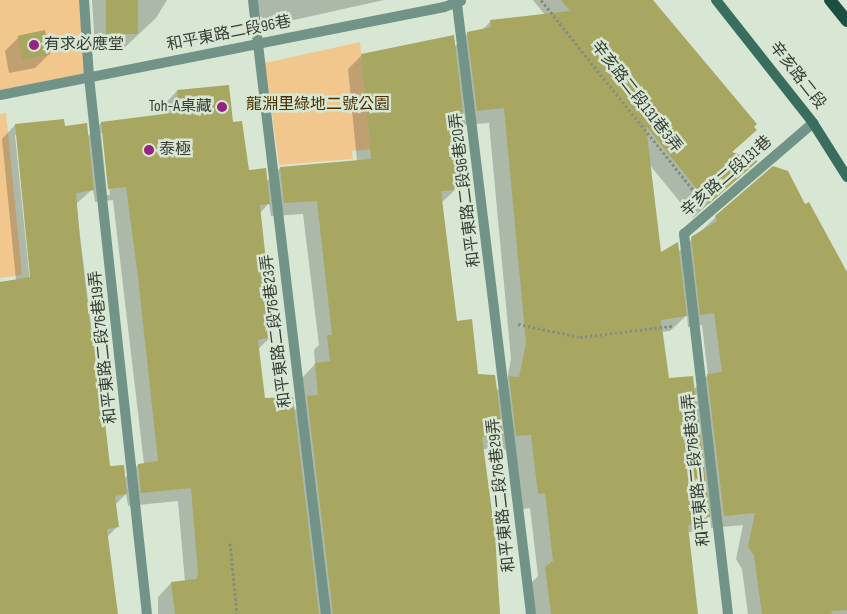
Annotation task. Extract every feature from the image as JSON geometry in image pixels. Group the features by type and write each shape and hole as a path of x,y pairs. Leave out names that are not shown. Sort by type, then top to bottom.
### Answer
{"main road":[{"name":"辛亥路二段","path":"716,0 813,123 847,177"},
{"path":"830,0 847,21"}],"street":[{"name":"和平東路二段76巷19弄","path":"84,0 89,77 147,614"},
{"name":"和平東路二段76巷23弄","path":"253,0 326,614"},
{"name":"和平東路二段96巷","path":"0,95 460,2"},
{"name":"和平東路二段96巷20弄","path":"460,2 504,372"},
{"name":"辛亥路二段131巷","path":"695,323 684,234 813,123"},
{"name":"和平東路二段76巷31弄","path":"695,323 728,614"},
{"name":"和平東路二段76巷29弄","path":"504,372 531,614"}],"path":[{"name":"辛亥路二段131巷3弄","path":"541,0 710,211"},
{"path":"497,319 580,337 695,323"},
{"path":"230,543 237,614"}],"green space":[{"path":"0,0 79,0 86,74 0,90"},
{"name":"龍淵里綠地二號公園","path":"360,42 370,149 352,151 353,159 279,165 265,63"},
{"path":"6,113 22,275 0,278 0,114"}],"building":[{"path":"106,0 138,0 138,34 106,34"},
{"path":"561,0 653,0 757,124 754,127 757,130 732,152 758,161 709,204 646,126 661,252 678,242 687,316 661,320 669,378 693,376 710,517 691,519 692,524 688,525 698,614 551,614 545,567 553,561 545,493 538,494 531,435 516,436 509,376 519,377 526,343 504,108 477,111 467,32 491,27 490,20 570,11"},
{"name":"有求必應堂","path":"45,30 50,54 23,60 18,36"},
{"path":"454,35 463,112 454,113 457,190 441,191 457,321 472,319 478,374 495,375 503,436 482,437 495,534 500,614 333,614 307,396 318,395 315,363 330,361 327,335 332,335 317,201 284,203 280,167 371,159 361,54"},
{"path":"229,85 233,122 242,121 249,170 266,168 270,204 260,205 274,336 258,340 265,398 293,397 319,614 175,614 171,582 196,579 198,574 191,488 141,493 138,464 158,461 126,187 108,189 101,122 179,112 177,90"},
{"path":"64,119 65,126 87,123 94,190 76,193 80,239 91,333 95,332 110,466 124,465 127,494 115,496 119,527 107,529 118,614 0,614 0,282 30,277 15,124"},
{"path":"773,166 788,171 805,204 809,202 847,272 847,610 831,611 832,614 762,614 754,556 748,546 755,513 724,516 707,374 722,372 714,313 700,315 691,237 717,221 715,216"}],"place":[{"name":"有求必應堂","path":"34,45"},
{"name":"Toh-A桌藏","path":"222,107"},
{"name":"泰極","path":"149,150"}]}
